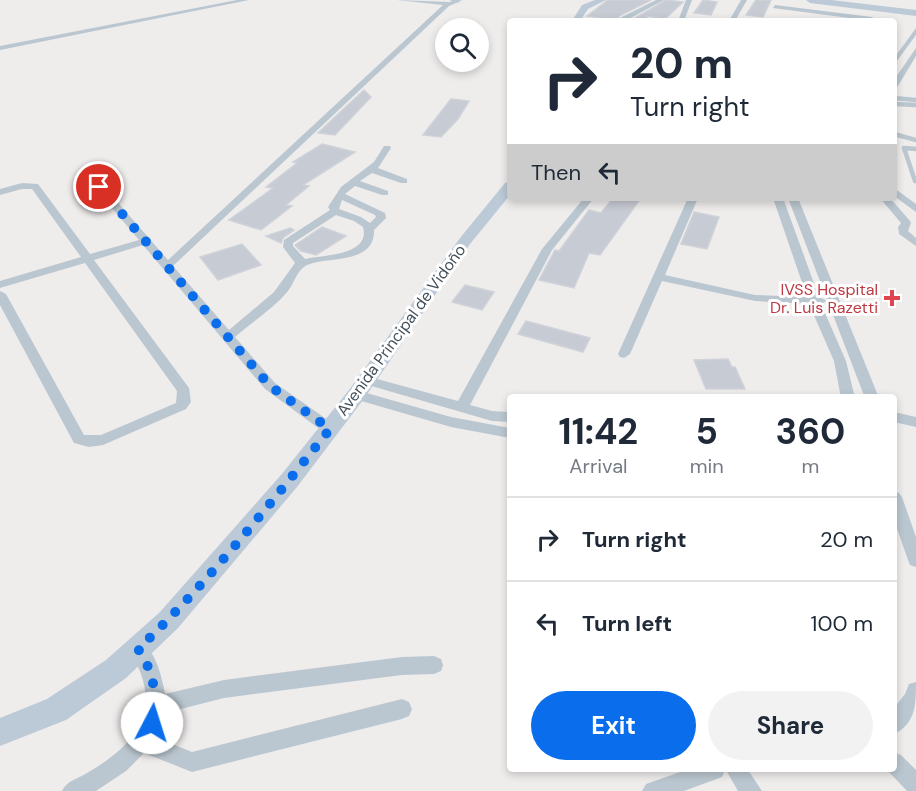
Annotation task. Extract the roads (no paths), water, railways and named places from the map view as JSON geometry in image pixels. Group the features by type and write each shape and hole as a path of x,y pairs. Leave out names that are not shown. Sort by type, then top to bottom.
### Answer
{"main road":[{"path":"578,18 585,7 602,0"},
{"path":"810,0 882,7"},
{"path":"829,0 916,11"},
{"name":"Avenida Principal de Vidoño","path":"0,732 56,710 116,669 176,612 289,481 330,429 465,241 507,190"}],"street":[{"path":"0,48 246,0"},
{"path":"399,0 449,2 467,0"},
{"path":"166,266 449,2 459,0"},
{"path":"624,18 661,0"},
{"path":"682,18 688,0"},
{"path":"734,18 744,0"},
{"path":"776,7 857,18"},
{"path":"874,18 882,7"},
{"path":"897,58 916,30"},
{"path":"897,81 916,50"},
{"path":"335,211 333,207 344,189 383,158 387,148"},
{"path":"84,169 270,386 330,429"},
{"path":"371,169 404,181"},
{"path":"353,182 385,194"},
{"path":"0,192 22,186 35,186 186,395 181,406 110,438 96,442 79,439 0,294"},
{"path":"897,194 916,210"},
{"path":"341,196 380,213 381,218 369,229"},
{"path":"461,408 547,249 587,201"},
{"path":"624,354 692,201"},
{"path":"779,201 814,301 840,361 848,394"},
{"path":"794,201 870,394"},
{"path":"888,201 906,223 903,232 916,243"},
{"path":"228,337 284,288 294,269 301,264 352,253 364,244 369,236 369,229 364,222 335,211"},
{"path":"301,264 299,258 288,247 288,242 335,211"},
{"path":"0,285 146,242"},
{"path":"658,277 755,298 833,301"},
{"path":"361,387 492,416 507,417"},
{"path":"361,387 462,425 507,432"},
{"path":"897,506 916,560"},
{"path":"73,791 87,786 106,773 140,741 152,723 156,706 148,663 138,649"},
{"path":"156,706 224,689 402,666 434,665"},
{"path":"897,720 912,701 916,691"},
{"path":"140,741 192,762 402,709"},
{"path":"897,765 916,786"},
{"path":"653,791 709,772"},
{"path":"737,772 751,791"}],"lane":[{"path":"897,98 916,100"},
{"path":"897,104 916,105"},
{"path":"897,135 916,140"},
{"path":"915,181 904,148 916,149"}],"place":[{"name":"IVSS Hospital Dr. Luis Razetti","path":"892,298"}]}
